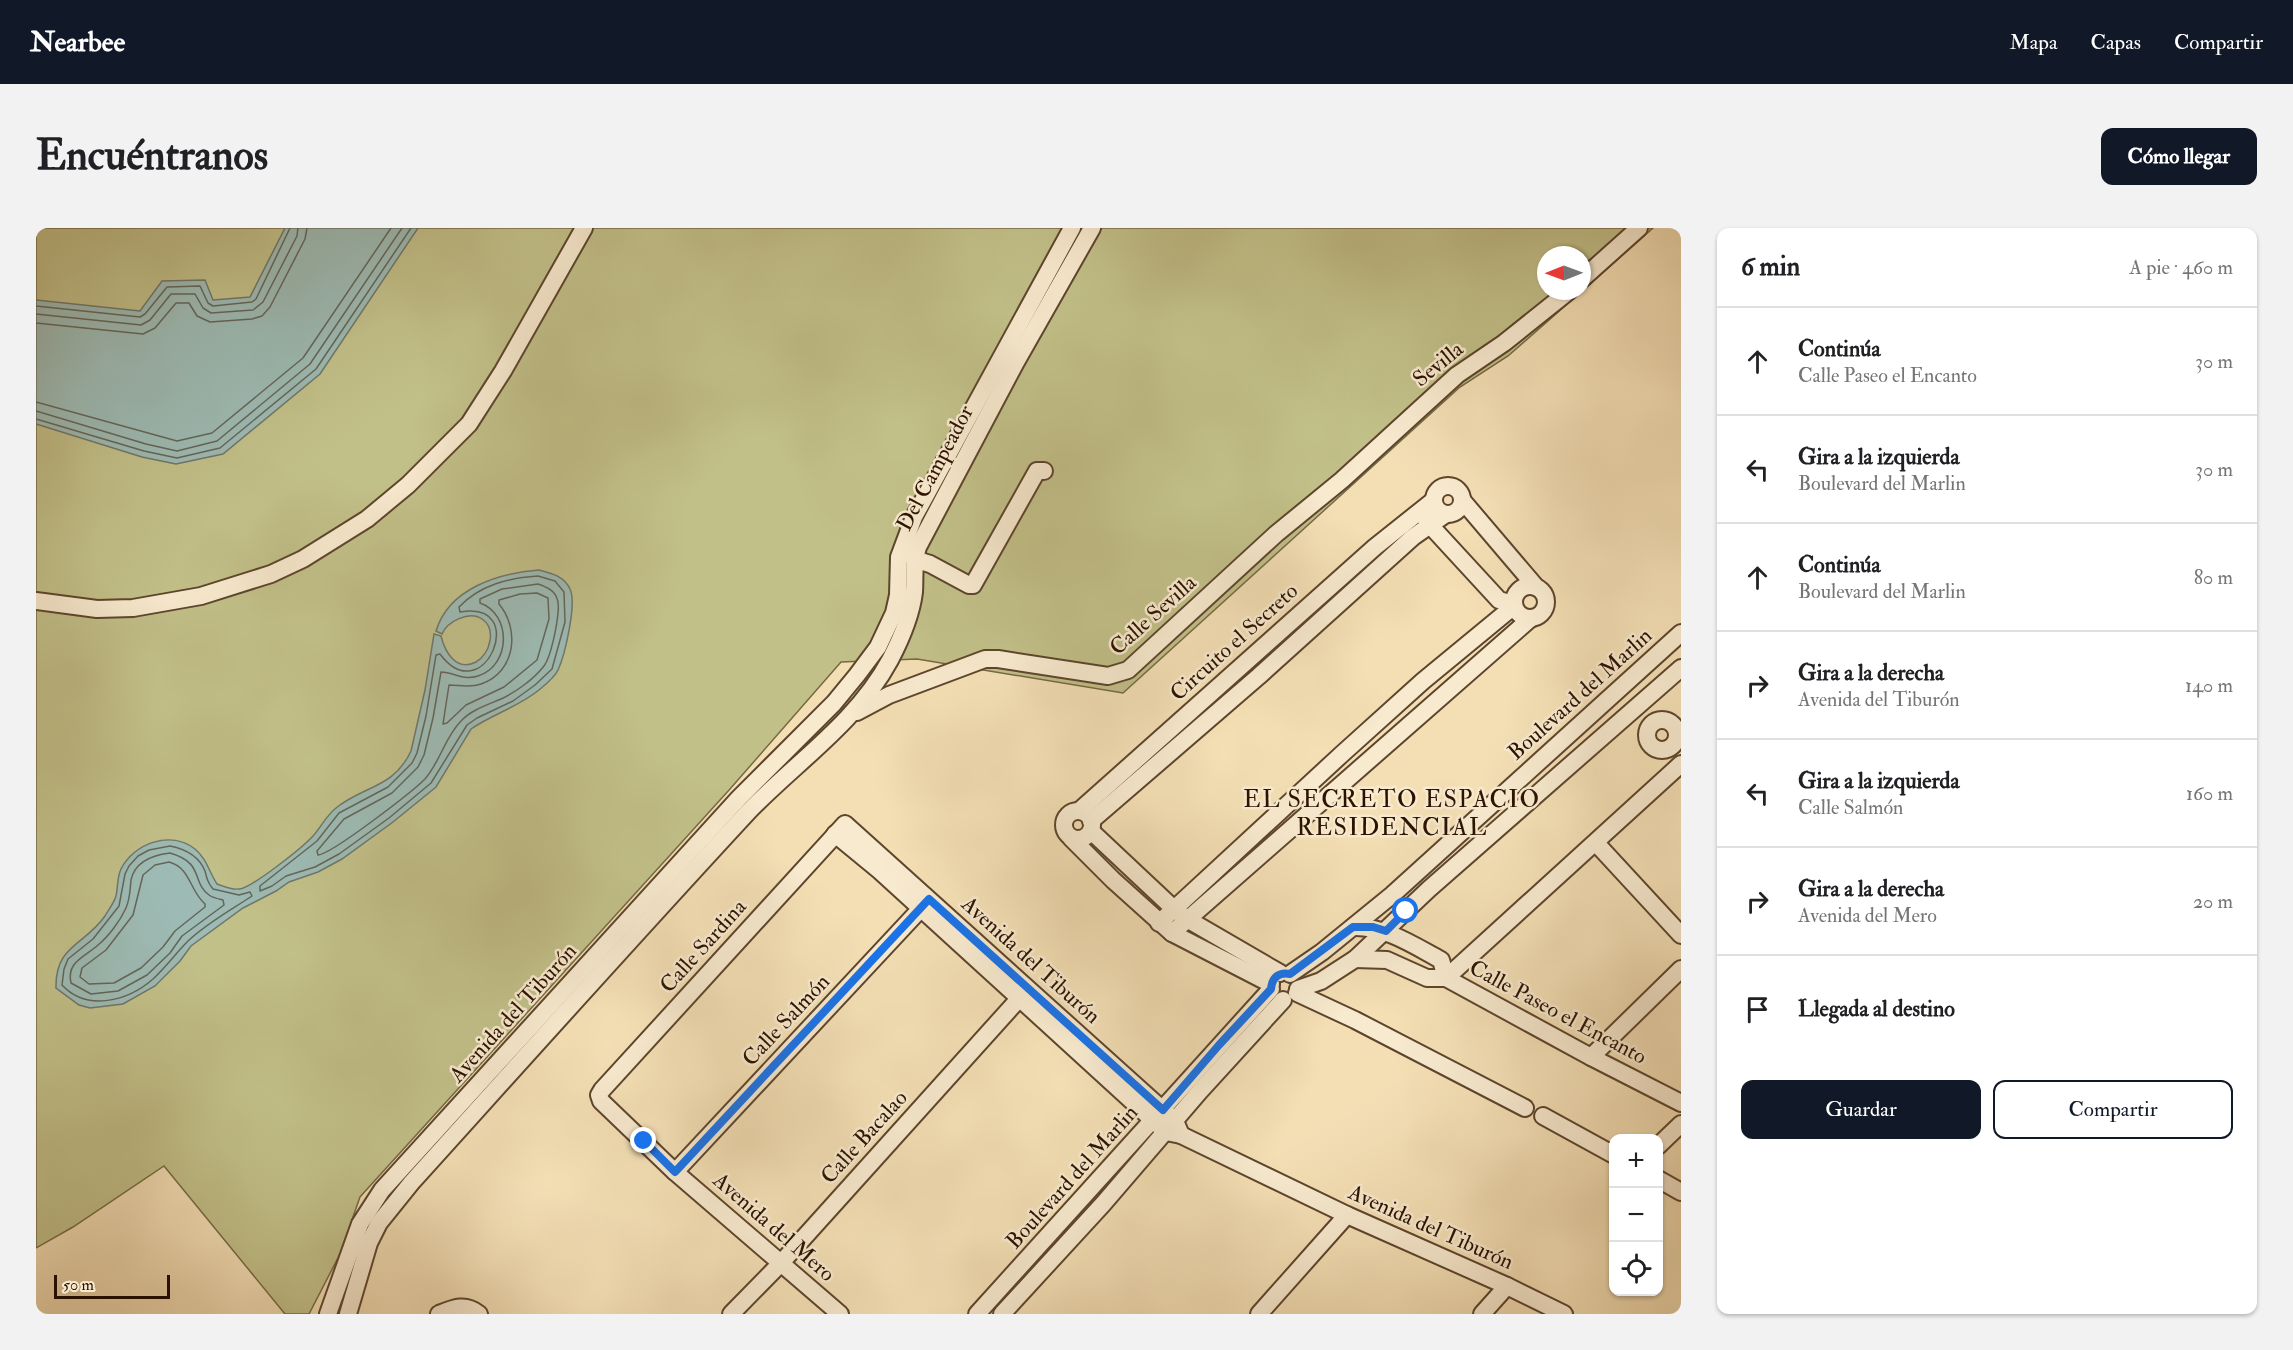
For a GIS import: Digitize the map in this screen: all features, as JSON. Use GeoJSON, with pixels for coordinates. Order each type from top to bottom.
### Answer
{"type":"FeatureCollection","features":[{"type":"Feature","properties":{"kind":"street"},"geometry":{"type":"LineString","coordinates":[[36,601],[97,609],[133,608],[201,596],[271,574],[303,559],[367,519],[408,485],[469,424],[503,371],[584,228]]}},
{"type":"Feature","properties":{"kind":"street"},"geometry":{"type":"LineString","coordinates":[[1591,271],[1639,228]]}},
{"type":"Feature","properties":{"kind":"street"},"geometry":{"type":"LineString","coordinates":[[1071,230],[1088,235]]}},
{"type":"Feature","properties":{"kind":"street","name":"Del Campeador"},"geometry":{"type":"LineString","coordinates":[[776,773],[850,716],[877,682],[890,661],[909,619],[914,593],[914,559],[970,431],[1071,230]]}},
{"type":"Feature","properties":{"kind":"street","name":"Del Campeador"},"geometry":{"type":"LineString","coordinates":[[776,773],[857,675],[888,628],[898,595],[899,557],[903,541],[925,495],[970,431],[1088,235]]}},
{"type":"Feature","properties":{"kind":"street","name":"Sevilla"},"geometry":{"type":"LineString","coordinates":[[1342,480],[1457,375],[1504,343],[1558,300]]}},
{"type":"Feature","properties":{"kind":"street"},"geometry":{"type":"LineString","coordinates":[[914,559],[930,564],[973,585],[1037,471],[1044,471]]}},
{"type":"Feature","properties":{"kind":"street","name":"Calle Sevilla"},"geometry":{"type":"LineString","coordinates":[[850,716],[889,695],[985,659],[1108,676],[1119,675],[1128,670],[1276,534],[1342,480]]}},
{"type":"Feature","properties":{"kind":"street"},"geometry":{"type":"LineString","coordinates":[[1165,928],[1187,919],[1530,619],[1537,617],[1546,605],[1542,592],[1462,500],[1461,494],[1451,486],[1440,489],[1428,511],[1499,600],[1514,605],[1523,617],[1530,619]]}},
{"type":"Feature","properties":{"kind":"street","name":"Circuito el Secreto"},"geometry":{"type":"LineString","coordinates":[[1087,821],[1246,662],[1375,546],[1428,511],[1446,514],[1457,511],[1462,500]]}},
{"type":"Feature","properties":{"kind":"street","name":"Circuito el Secreto"},"geometry":{"type":"LineString","coordinates":[[1087,821],[1259,676],[1428,511]]}},
{"type":"Feature","properties":{"kind":"street"},"geometry":{"type":"LineString","coordinates":[[1165,928],[1173,908],[1424,681],[1514,605],[1517,591],[1530,586],[1536,587]]}},
{"type":"Feature","properties":{"kind":"street","name":"Boulevard del Marlin"},"geometry":{"type":"LineString","coordinates":[[1002,1314],[1167,1124],[1219,1045],[1399,888],[1681,633]]}},
{"type":"Feature","properties":{"kind":"street"},"geometry":{"type":"LineString","coordinates":[[1246,662],[1259,676]]}},
{"type":"Feature","properties":{"kind":"street","name":"Boulevard del Marlin"},"geometry":{"type":"LineString","coordinates":[[976,1314],[1233,1055],[1284,986],[1321,981],[1355,958],[1681,668]]}},
{"type":"Feature","properties":{"kind":"street"},"geometry":{"type":"LineString","coordinates":[[857,675],[877,682],[889,695]]}},
{"type":"Feature","properties":{"kind":"street"},"geometry":{"type":"LineString","coordinates":[[1617,690],[1633,711]]}},
{"type":"Feature","properties":{"kind":"street"},"geometry":{"type":"LineString","coordinates":[[834,704],[844,714],[850,716]]}},
{"type":"Feature","properties":{"kind":"street"},"geometry":{"type":"LineString","coordinates":[[1657,721],[1668,722],[1673,726],[1679,738],[1671,746],[1660,750],[1648,740],[1648,729],[1657,721]]}},
{"type":"Feature","properties":{"kind":"street","name":"Calle Paseo el Encanto"},"geometry":{"type":"LineString","coordinates":[[1446,978],[1680,768],[1660,750]]}},
{"type":"Feature","properties":{"kind":"street"},"geometry":{"type":"LineString","coordinates":[[1342,754],[1355,770]]}},
{"type":"Feature","properties":{"kind":"street","name":"Avenida del Tiburón"},"geometry":{"type":"LineString","coordinates":[[348,1314],[369,1243],[379,1222],[450,1128],[776,773]]}},
{"type":"Feature","properties":{"kind":"street"},"geometry":{"type":"LineString","coordinates":[[1284,986],[1173,908],[1087,821],[1068,814],[1064,830],[1165,928],[1284,986],[1355,1020],[1525,1108]]}},
{"type":"Feature","properties":{"kind":"street"},"geometry":{"type":"LineString","coordinates":[[1071,838],[1082,839],[1087,821]]}},
{"type":"Feature","properties":{"kind":"street","name":"Avenida del Tiburón"},"geometry":{"type":"LineString","coordinates":[[840,829],[1089,1051],[1167,1124],[1347,1215],[1507,1286],[1564,1314]]}},
{"type":"Feature","properties":{"kind":"street","name":"Calle Sardina"},"geometry":{"type":"LineString","coordinates":[[601,1101],[599,1095],[602,1090],[840,829]]}},
{"type":"Feature","properties":{"kind":"street"},"geometry":{"type":"LineString","coordinates":[[1596,843],[1681,935]]}},
{"type":"Feature","properties":{"kind":"street","name":"Calle Salmón"},"geometry":{"type":"LineString","coordinates":[[675,1172],[925,904]]}},
{"type":"Feature","properties":{"kind":"street","name":"Calle Paseo el Encanto"},"geometry":{"type":"LineString","coordinates":[[1353,927],[1373,927],[1386,931],[1441,960],[1446,978]]}},
{"type":"Feature","properties":{"kind":"street","name":"Calle Paseo el Encanto"},"geometry":{"type":"LineString","coordinates":[[1355,958],[1387,960],[1427,978],[1446,978],[1591,1058],[1681,1103]]}},
{"type":"Feature","properties":{"kind":"street"},"geometry":{"type":"LineString","coordinates":[[1591,1058],[1681,969]]}},
{"type":"Feature","properties":{"kind":"street","name":"Calle Bacalao"},"geometry":{"type":"LineString","coordinates":[[731,1314],[781,1263],[1024,994]]}},
{"type":"Feature","properties":{"kind":"street"},"geometry":{"type":"LineString","coordinates":[[1219,1045],[1233,1055]]}},
{"type":"Feature","properties":{"kind":"street","name":"Avenida del Mero"},"geometry":{"type":"LineString","coordinates":[[601,1101],[675,1172],[840,1314]]}},
{"type":"Feature","properties":{"kind":"street"},"geometry":{"type":"LineString","coordinates":[[1543,1116],[1609,1152]]}},
{"type":"Feature","properties":{"kind":"street"},"geometry":{"type":"LineString","coordinates":[[1663,1142],[1681,1124]]}},
{"type":"Feature","properties":{"kind":"street","name":"Avenida del Tiburón"},"geometry":{"type":"LineString","coordinates":[[328,1314],[354,1239],[369,1209],[404,1165],[450,1128]]}},
{"type":"Feature","properties":{"kind":"street"},"geometry":{"type":"LineString","coordinates":[[1663,1181],[1681,1191]]}},
{"type":"Feature","properties":{"kind":"street"},"geometry":{"type":"LineString","coordinates":[[1259,1314],[1347,1215]]}},
{"type":"Feature","properties":{"kind":"street"},"geometry":{"type":"LineString","coordinates":[[1482,1314],[1507,1286]]}},
{"type":"Feature","properties":{"kind":"street"},"geometry":{"type":"LineString","coordinates":[[439,1314],[456,1307],[473,1310]]}},
{"type":"Feature","properties":{"kind":"shaded area"},"geometry":{"type":"Polygon","coordinates":[[[36,228],[1653,228],[1591,283],[1591,246],[1537,246],[1537,300],[1572,300],[1508,356],[1460,387],[1123,693],[917,659],[841,662],[730,789],[360,1197],[340,1254],[309,1314],[285,1314],[164,1166],[73,1227],[36,1248],[36,228]]]}},
{"type":"Feature","properties":{"kind":"water"},"geometry":{"type":"Polygon","coordinates":[[[285,228],[418,228],[320,374],[223,454],[176,464],[142,457],[36,424],[36,300],[140,311],[162,281],[205,280],[213,300],[250,297],[285,228]]]}},
{"type":"Feature","properties":{"kind":"water"},"geometry":{"type":"Polygon","coordinates":[[[539,570],[561,578],[570,589],[572,596],[569,629],[558,670],[550,681],[531,696],[471,729],[436,787],[342,859],[318,872],[289,882],[243,908],[191,946],[180,961],[155,986],[123,1004],[90,1008],[79,1005],[56,988],[60,963],[72,947],[97,926],[105,916],[116,896],[121,869],[135,852],[144,846],[164,840],[185,843],[202,857],[217,884],[239,889],[246,887],[299,849],[336,808],[396,772],[411,751],[425,690],[434,634],[441,636],[452,659],[463,664],[476,662],[488,648],[489,629],[487,623],[482,619],[471,616],[459,619],[449,625],[442,634],[436,631],[443,616],[452,604],[477,586],[492,579],[539,570]]]}},
{"type":"Feature","properties":{"kind":"district","name":"EL SECRETO ESPACIO RESIDENCIAL"},"geometry":{"type":"Point","coordinates":[1392,813]}},
{"type":"Feature","properties":{"kind":"route"},"geometry":{"type":"LineString","coordinates":[[644,1141],[675,1172],[929,899],[1163,1110],[1182,1086],[1271,989],[1274,978],[1280,974],[1290,974],[1353,927],[1373,927],[1386,931],[1406,911]]}}]}
